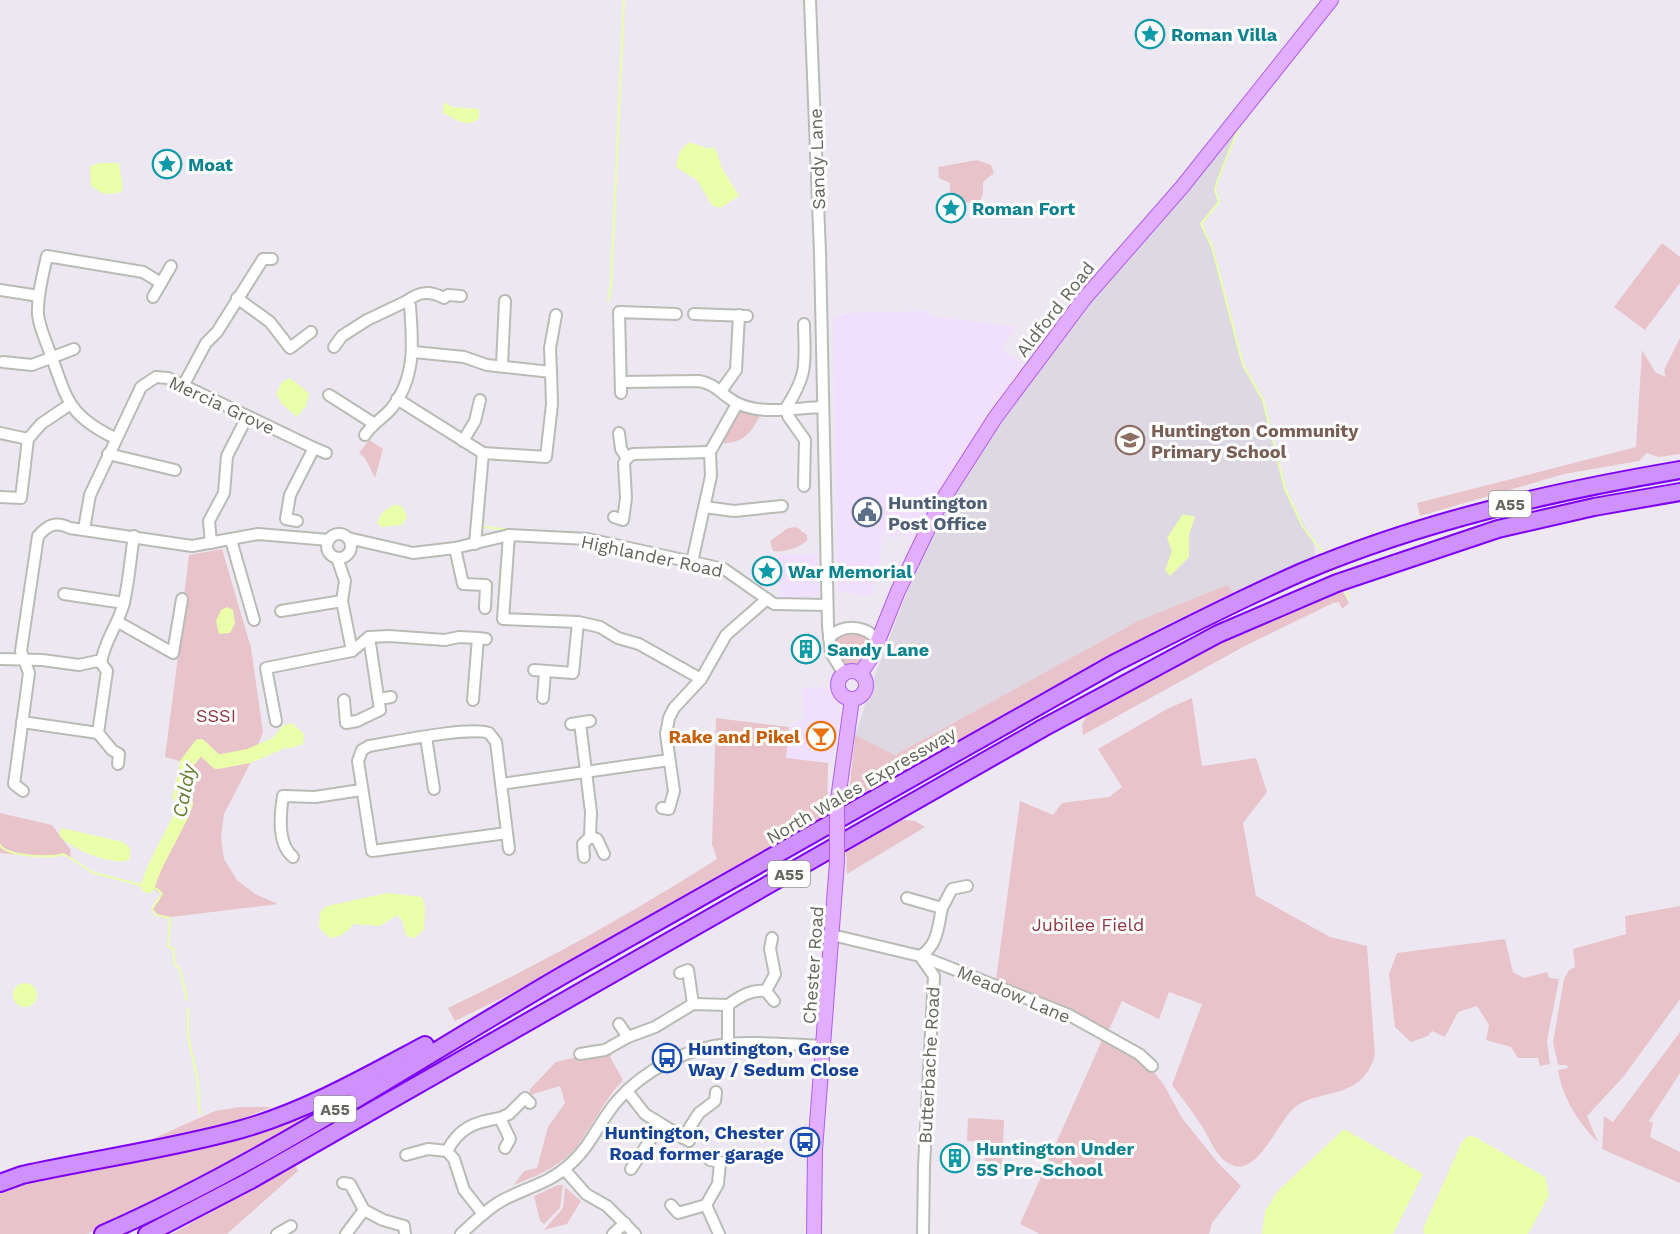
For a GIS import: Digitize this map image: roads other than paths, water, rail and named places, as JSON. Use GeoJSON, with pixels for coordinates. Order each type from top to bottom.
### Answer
{"type":"FeatureCollection","features":[{"type":"Feature","properties":{"kind":"highway","name":"North Wales Expressway"},"geometry":{"type":"LineString","coordinates":[[103,1234],[178,1200],[250,1160],[563,976],[1113,664],[1204,617],[1345,556],[1480,512],[1586,486],[1680,470]]}},
{"type":"Feature","properties":{"kind":"highway","name":"A55"},"geometry":{"type":"LineString","coordinates":[[147,1234],[249,1181],[1053,723],[1218,634],[1337,583],[1498,529],[1594,507],[1680,492]]}},
{"type":"Feature","properties":{"kind":"highway"},"geometry":{"type":"LineString","coordinates":[[0,1183],[22,1175],[183,1144],[244,1129],[282,1115],[371,1074],[504,1003],[563,976]]}},
{"type":"Feature","properties":{"kind":"highway"},"geometry":{"type":"LineString","coordinates":[[156,1234],[249,1181]]}},
{"type":"Feature","properties":{"kind":"main road","name":"Aldford Road"},"geometry":{"type":"LineString","coordinates":[[860,674],[878,640],[940,504],[995,418],[1084,299],[1182,187],[1331,0]]}},
{"type":"Feature","properties":{"kind":"main road"},"geometry":{"type":"LineString","coordinates":[[850,671],[860,674],[866,683],[861,696],[852,699],[845,697],[838,688],[844,674],[850,671]]}},
{"type":"Feature","properties":{"kind":"main road","name":"Chester Road"},"geometry":{"type":"LineString","coordinates":[[814,1234],[815,1150],[825,1046],[837,862],[837,806],[852,699]]}},
{"type":"Feature","properties":{"kind":"street","name":"Sandy Lane"},"geometry":{"type":"LineString","coordinates":[[810,0],[820,253],[827,605],[831,653],[844,674]]}},
{"type":"Feature","properties":{"kind":"street"},"geometry":{"type":"LineString","coordinates":[[115,438],[87,423],[69,405],[38,316],[47,251],[143,272],[161,283]]}},
{"type":"Feature","properties":{"kind":"street"},"geometry":{"type":"LineString","coordinates":[[183,386],[206,343],[217,332],[263,259]]}},
{"type":"Feature","properties":{"kind":"street"},"geometry":{"type":"LineString","coordinates":[[153,297],[171,266]]}},
{"type":"Feature","properties":{"kind":"street"},"geometry":{"type":"LineString","coordinates":[[0,290],[39,296]]}},
{"type":"Feature","properties":{"kind":"street"},"geometry":{"type":"LineString","coordinates":[[334,347],[342,336],[366,320],[420,293],[431,292],[444,298],[448,295],[461,296]]}},
{"type":"Feature","properties":{"kind":"street"},"geometry":{"type":"LineString","coordinates":[[237,298],[270,322],[286,351],[311,332]]}},
{"type":"Feature","properties":{"kind":"street"},"geometry":{"type":"LineString","coordinates":[[365,435],[373,423],[391,409],[409,375],[414,352],[410,306],[407,301]]}},
{"type":"Feature","properties":{"kind":"street"},"geometry":{"type":"LineString","coordinates":[[502,365],[505,301]]}},
{"type":"Feature","properties":{"kind":"street"},"geometry":{"type":"LineString","coordinates":[[676,314],[615,311],[621,387],[699,381],[710,383],[737,404],[751,408],[822,407]]}},
{"type":"Feature","properties":{"kind":"street"},"geometry":{"type":"LineString","coordinates":[[694,314],[743,316],[735,370],[721,392]]}},
{"type":"Feature","properties":{"kind":"street"},"geometry":{"type":"LineString","coordinates":[[397,399],[483,453],[552,458],[550,348],[552,320]]}},
{"type":"Feature","properties":{"kind":"street"},"geometry":{"type":"LineString","coordinates":[[804,324],[805,370],[801,384],[786,408],[788,417],[805,440],[804,486]]}},
{"type":"Feature","properties":{"kind":"street"},"geometry":{"type":"LineString","coordinates":[[3,362],[40,363],[74,349]]}},
{"type":"Feature","properties":{"kind":"street"},"geometry":{"type":"LineString","coordinates":[[414,352],[464,357],[487,365],[551,372]]}},
{"type":"Feature","properties":{"kind":"street","name":"Mercia Grove"},"geometry":{"type":"LineString","coordinates":[[84,529],[90,495],[115,438],[141,387],[146,381],[156,377],[168,378],[326,453]]}},
{"type":"Feature","properties":{"kind":"street"},"geometry":{"type":"LineString","coordinates":[[333,401],[373,423]]}},
{"type":"Feature","properties":{"kind":"street"},"geometry":{"type":"LineString","coordinates":[[692,562],[711,476],[710,452],[737,404]]}},
{"type":"Feature","properties":{"kind":"street"},"geometry":{"type":"LineString","coordinates":[[2,499],[27,499],[28,439],[41,424],[69,405]]}},
{"type":"Feature","properties":{"kind":"street"},"geometry":{"type":"LineString","coordinates":[[463,441],[478,405]]}},
{"type":"Feature","properties":{"kind":"street"},"geometry":{"type":"LineString","coordinates":[[212,543],[209,521],[224,494],[226,456],[248,417]]}},
{"type":"Feature","properties":{"kind":"street"},"geometry":{"type":"LineString","coordinates":[[0,433],[28,439]]}},
{"type":"Feature","properties":{"kind":"street"},"geometry":{"type":"LineString","coordinates":[[619,434],[621,449],[627,458]]}},
{"type":"Feature","properties":{"kind":"street"},"geometry":{"type":"LineString","coordinates":[[287,520],[290,495],[314,447]]}},
{"type":"Feature","properties":{"kind":"street"},"geometry":{"type":"LineString","coordinates":[[622,520],[626,498],[624,463],[627,458],[633,454],[710,452]]}},
{"type":"Feature","properties":{"kind":"street"},"geometry":{"type":"LineString","coordinates":[[475,544],[483,453]]}},
{"type":"Feature","properties":{"kind":"street"},"geometry":{"type":"LineString","coordinates":[[108,454],[164,461],[175,470]]}},
{"type":"Feature","properties":{"kind":"street"},"geometry":{"type":"LineString","coordinates":[[705,507],[734,511],[782,506]]}},
{"type":"Feature","properties":{"kind":"street"},"geometry":{"type":"LineString","coordinates":[[14,788],[29,673],[21,651],[38,536],[52,524],[192,546],[258,534],[324,543],[338,534],[350,541],[348,554],[338,560]]}},
{"type":"Feature","properties":{"kind":"street"},"geometry":{"type":"LineString","coordinates":[[509,535],[503,624],[578,622],[600,627],[618,638],[639,644],[701,679]]}},
{"type":"Feature","properties":{"kind":"street","name":"Highlander Road"},"geometry":{"type":"LineString","coordinates":[[350,541],[413,553],[455,548],[509,535],[588,539],[724,569],[774,604],[827,605]]}},
{"type":"Feature","properties":{"kind":"street"},"geometry":{"type":"LineString","coordinates":[[101,663],[103,648],[118,622],[124,603],[134,536]]}},
{"type":"Feature","properties":{"kind":"street"},"geometry":{"type":"LineString","coordinates":[[231,540],[254,620]]}},
{"type":"Feature","properties":{"kind":"street"},"geometry":{"type":"LineString","coordinates":[[324,543],[338,560],[345,581],[342,601],[352,651]]}},
{"type":"Feature","properties":{"kind":"street"},"geometry":{"type":"LineString","coordinates":[[455,548],[463,584],[486,585],[484,608]]}},
{"type":"Feature","properties":{"kind":"street"},"geometry":{"type":"LineString","coordinates":[[64,594],[124,603]]}},
{"type":"Feature","properties":{"kind":"street"},"geometry":{"type":"LineString","coordinates":[[118,622],[177,656],[182,599]]}},
{"type":"Feature","properties":{"kind":"street"},"geometry":{"type":"LineString","coordinates":[[669,811],[674,790],[666,734],[669,718],[674,708],[701,679],[726,635],[767,599]]}},
{"type":"Feature","properties":{"kind":"street"},"geometry":{"type":"LineString","coordinates":[[281,611],[342,601]]}},
{"type":"Feature","properties":{"kind":"street"},"geometry":{"type":"LineString","coordinates":[[534,670],[578,674],[578,622]]}},
{"type":"Feature","properties":{"kind":"street"},"geometry":{"type":"LineString","coordinates":[[829,638],[839,630],[851,628],[868,631],[878,640]]}},
{"type":"Feature","properties":{"kind":"street"},"geometry":{"type":"LineString","coordinates":[[276,721],[266,668],[278,662],[352,651],[369,638],[389,636],[445,640],[459,637],[482,639],[473,696],[462,691]]}},
{"type":"Feature","properties":{"kind":"street"},"geometry":{"type":"LineString","coordinates":[[344,700],[346,723],[357,721],[381,710],[369,638]]}},
{"type":"Feature","properties":{"kind":"street"},"geometry":{"type":"LineString","coordinates":[[0,659],[42,660],[79,665],[97,661],[101,663],[107,671],[98,733]]}},
{"type":"Feature","properties":{"kind":"street"},"geometry":{"type":"LineString","coordinates":[[543,698],[546,670]]}},
{"type":"Feature","properties":{"kind":"street"},"geometry":{"type":"LineString","coordinates":[[379,699],[391,697]]}},
{"type":"Feature","properties":{"kind":"street"},"geometry":{"type":"LineString","coordinates":[[22,722],[98,733],[112,750],[123,757]]}},
{"type":"Feature","properties":{"kind":"street"},"geometry":{"type":"LineString","coordinates":[[580,722],[591,812],[590,837],[583,844],[584,857]]}},
{"type":"Feature","properties":{"kind":"street"},"geometry":{"type":"LineString","coordinates":[[507,833],[370,856],[358,761],[362,750],[369,746],[426,737],[480,731],[489,733],[496,742],[509,849]]}},
{"type":"Feature","properties":{"kind":"street"},"geometry":{"type":"LineString","coordinates":[[426,737],[434,789]]}},
{"type":"Feature","properties":{"kind":"street"},"geometry":{"type":"LineString","coordinates":[[501,784],[669,760]]}},
{"type":"Feature","properties":{"kind":"street"},"geometry":{"type":"LineString","coordinates":[[286,855],[280,794],[315,797],[361,790]]}},
{"type":"Feature","properties":{"kind":"street"},"geometry":{"type":"LineString","coordinates":[[590,837],[597,839],[604,854]]}},
{"type":"Feature","properties":{"kind":"street"},"geometry":{"type":"LineString","coordinates":[[832,935],[920,956],[929,951],[934,942],[942,908],[952,889],[967,886]]}},
{"type":"Feature","properties":{"kind":"street"},"geometry":{"type":"LineString","coordinates":[[907,898],[942,908]]}},
{"type":"Feature","properties":{"kind":"street"},"geometry":{"type":"LineString","coordinates":[[766,991],[775,974],[768,945]]}},
{"type":"Feature","properties":{"kind":"street","name":"Meadow Lane"},"geometry":{"type":"LineString","coordinates":[[920,956],[1069,1015],[1139,1054],[1152,1066]]}},
{"type":"Feature","properties":{"kind":"street","name":"Butterbache Road"},"geometry":{"type":"LineString","coordinates":[[920,956],[934,976],[924,1166],[924,1234]]}},
{"type":"Feature","properties":{"kind":"street"},"geometry":{"type":"LineString","coordinates":[[687,970],[693,1004]]}},
{"type":"Feature","properties":{"kind":"street"},"geometry":{"type":"LineString","coordinates":[[766,991],[774,1001]]}},
{"type":"Feature","properties":{"kind":"street"},"geometry":{"type":"LineString","coordinates":[[580,1054],[605,1050],[628,1036],[655,1027],[693,1004],[728,1005],[739,996],[766,991]]}},
{"type":"Feature","properties":{"kind":"street"},"geometry":{"type":"LineString","coordinates":[[728,1005],[728,1044]]}},
{"type":"Feature","properties":{"kind":"street"},"geometry":{"type":"LineString","coordinates":[[620,1024],[628,1036]]}},
{"type":"Feature","properties":{"kind":"street"},"geometry":{"type":"LineString","coordinates":[[461,1234],[502,1200],[538,1186],[564,1169],[580,1155],[627,1091],[648,1073],[674,1060],[728,1044],[825,1046]]}},
{"type":"Feature","properties":{"kind":"street"},"geometry":{"type":"LineString","coordinates":[[627,1091],[645,1114],[686,1140],[699,1113],[718,1100]]}},
{"type":"Feature","properties":{"kind":"street"},"geometry":{"type":"LineString","coordinates":[[447,1151],[452,1141],[467,1126],[509,1114],[528,1097]]}},
{"type":"Feature","properties":{"kind":"street"},"geometry":{"type":"LineString","coordinates":[[500,1118],[510,1143]]}},
{"type":"Feature","properties":{"kind":"street"},"geometry":{"type":"LineString","coordinates":[[632,1170],[660,1125]]}},
{"type":"Feature","properties":{"kind":"street"},"geometry":{"type":"LineString","coordinates":[[413,1156],[428,1149],[447,1151],[454,1159],[464,1190],[483,1214]]}},
{"type":"Feature","properties":{"kind":"street"},"geometry":{"type":"LineString","coordinates":[[676,1212],[706,1205],[718,1184],[719,1160]]}},
{"type":"Feature","properties":{"kind":"street"},"geometry":{"type":"LineString","coordinates":[[564,1169],[586,1194],[607,1206],[635,1234]]}},
{"type":"Feature","properties":{"kind":"street"},"geometry":{"type":"LineString","coordinates":[[348,1182],[364,1210],[406,1228]]}},
{"type":"Feature","properties":{"kind":"street"},"geometry":{"type":"LineString","coordinates":[[706,1205],[719,1234]]}},
{"type":"Feature","properties":{"kind":"street"},"geometry":{"type":"LineString","coordinates":[[346,1234],[364,1210]]}},
{"type":"Feature","properties":{"kind":"street"},"geometry":{"type":"LineString","coordinates":[[613,1234],[625,1222]]}},
{"type":"Feature","properties":{"kind":"street"},"geometry":{"type":"LineString","coordinates":[[277,1234],[292,1227]]}},
{"type":"Feature","properties":{"kind":"waterway"},"geometry":{"type":"LineString","coordinates":[[608,301],[611,285],[624,0]]}},
{"type":"Feature","properties":{"kind":"waterway"},"geometry":{"type":"LineString","coordinates":[[1239,127],[1217,182],[1215,191],[1219,202],[1201,224],[1212,247],[1243,365],[1263,400],[1285,489],[1303,527],[1326,556]]}},
{"type":"Feature","properties":{"kind":"waterway"},"geometry":{"type":"LineString","coordinates":[[480,527],[543,532]]}},
{"type":"Feature","properties":{"kind":"waterway"},"geometry":{"type":"LineString","coordinates":[[1331,567],[1337,577]]}},
{"type":"Feature","properties":{"kind":"waterway"},"geometry":{"type":"LineString","coordinates":[[1343,588],[1349,598]]}},
{"type":"Feature","properties":{"kind":"waterway","name":"Caldy"},"geometry":{"type":"LineString","coordinates":[[148,886],[186,804],[180,796],[187,763],[200,746],[217,762],[249,756],[279,743]]}},
{"type":"Feature","properties":{"kind":"waterway"},"geometry":{"type":"LineString","coordinates":[[0,845],[4,849],[20,854],[40,856],[64,854],[94,873],[157,889],[162,894],[152,909],[156,915],[170,918],[168,946],[173,949],[175,965],[180,969],[187,1000]]}},
{"type":"Feature","properties":{"kind":"waterway"},"geometry":{"type":"LineString","coordinates":[[188,1009],[188,1036],[197,1077],[200,1114]]}},
{"type":"Feature","properties":{"kind":"place","name":"Roman Villa"},"geometry":{"type":"Point","coordinates":[1150,34]}},
{"type":"Feature","properties":{"kind":"place","name":"Moat"},"geometry":{"type":"Point","coordinates":[167,164]}},
{"type":"Feature","properties":{"kind":"place","name":"Roman Fort"},"geometry":{"type":"Point","coordinates":[951,208]}},
{"type":"Feature","properties":{"kind":"place","name":"Huntington Community Primary School"},"geometry":{"type":"Point","coordinates":[1130,440]}},
{"type":"Feature","properties":{"kind":"place","name":"Huntington Post Office"},"geometry":{"type":"Point","coordinates":[867,512]}},
{"type":"Feature","properties":{"kind":"place","name":"War Memorial"},"geometry":{"type":"Point","coordinates":[767,571]}},
{"type":"Feature","properties":{"kind":"place","name":"Sandy Lane"},"geometry":{"type":"Point","coordinates":[806,649]}},
{"type":"Feature","properties":{"kind":"place","name":"Rake and Pikel"},"geometry":{"type":"Point","coordinates":[821,736]}},
{"type":"Feature","properties":{"kind":"place","name":"Huntington, Gorse Way / Sedum Close"},"geometry":{"type":"Point","coordinates":[667,1058]}},
{"type":"Feature","properties":{"kind":"place","name":"Huntington, Chester Road former garage"},"geometry":{"type":"Point","coordinates":[805,1142]}},
{"type":"Feature","properties":{"kind":"place","name":"Huntington Under 5S Pre-School"},"geometry":{"type":"Point","coordinates":[955,1158]}},
{"type":"Feature","properties":{"kind":"park label","name":"SSSI"},"geometry":{"type":"Point","coordinates":[216,715]}},
{"type":"Feature","properties":{"kind":"park label","name":"Jubilee Field"},"geometry":{"type":"Point","coordinates":[1088,924]}}]}
